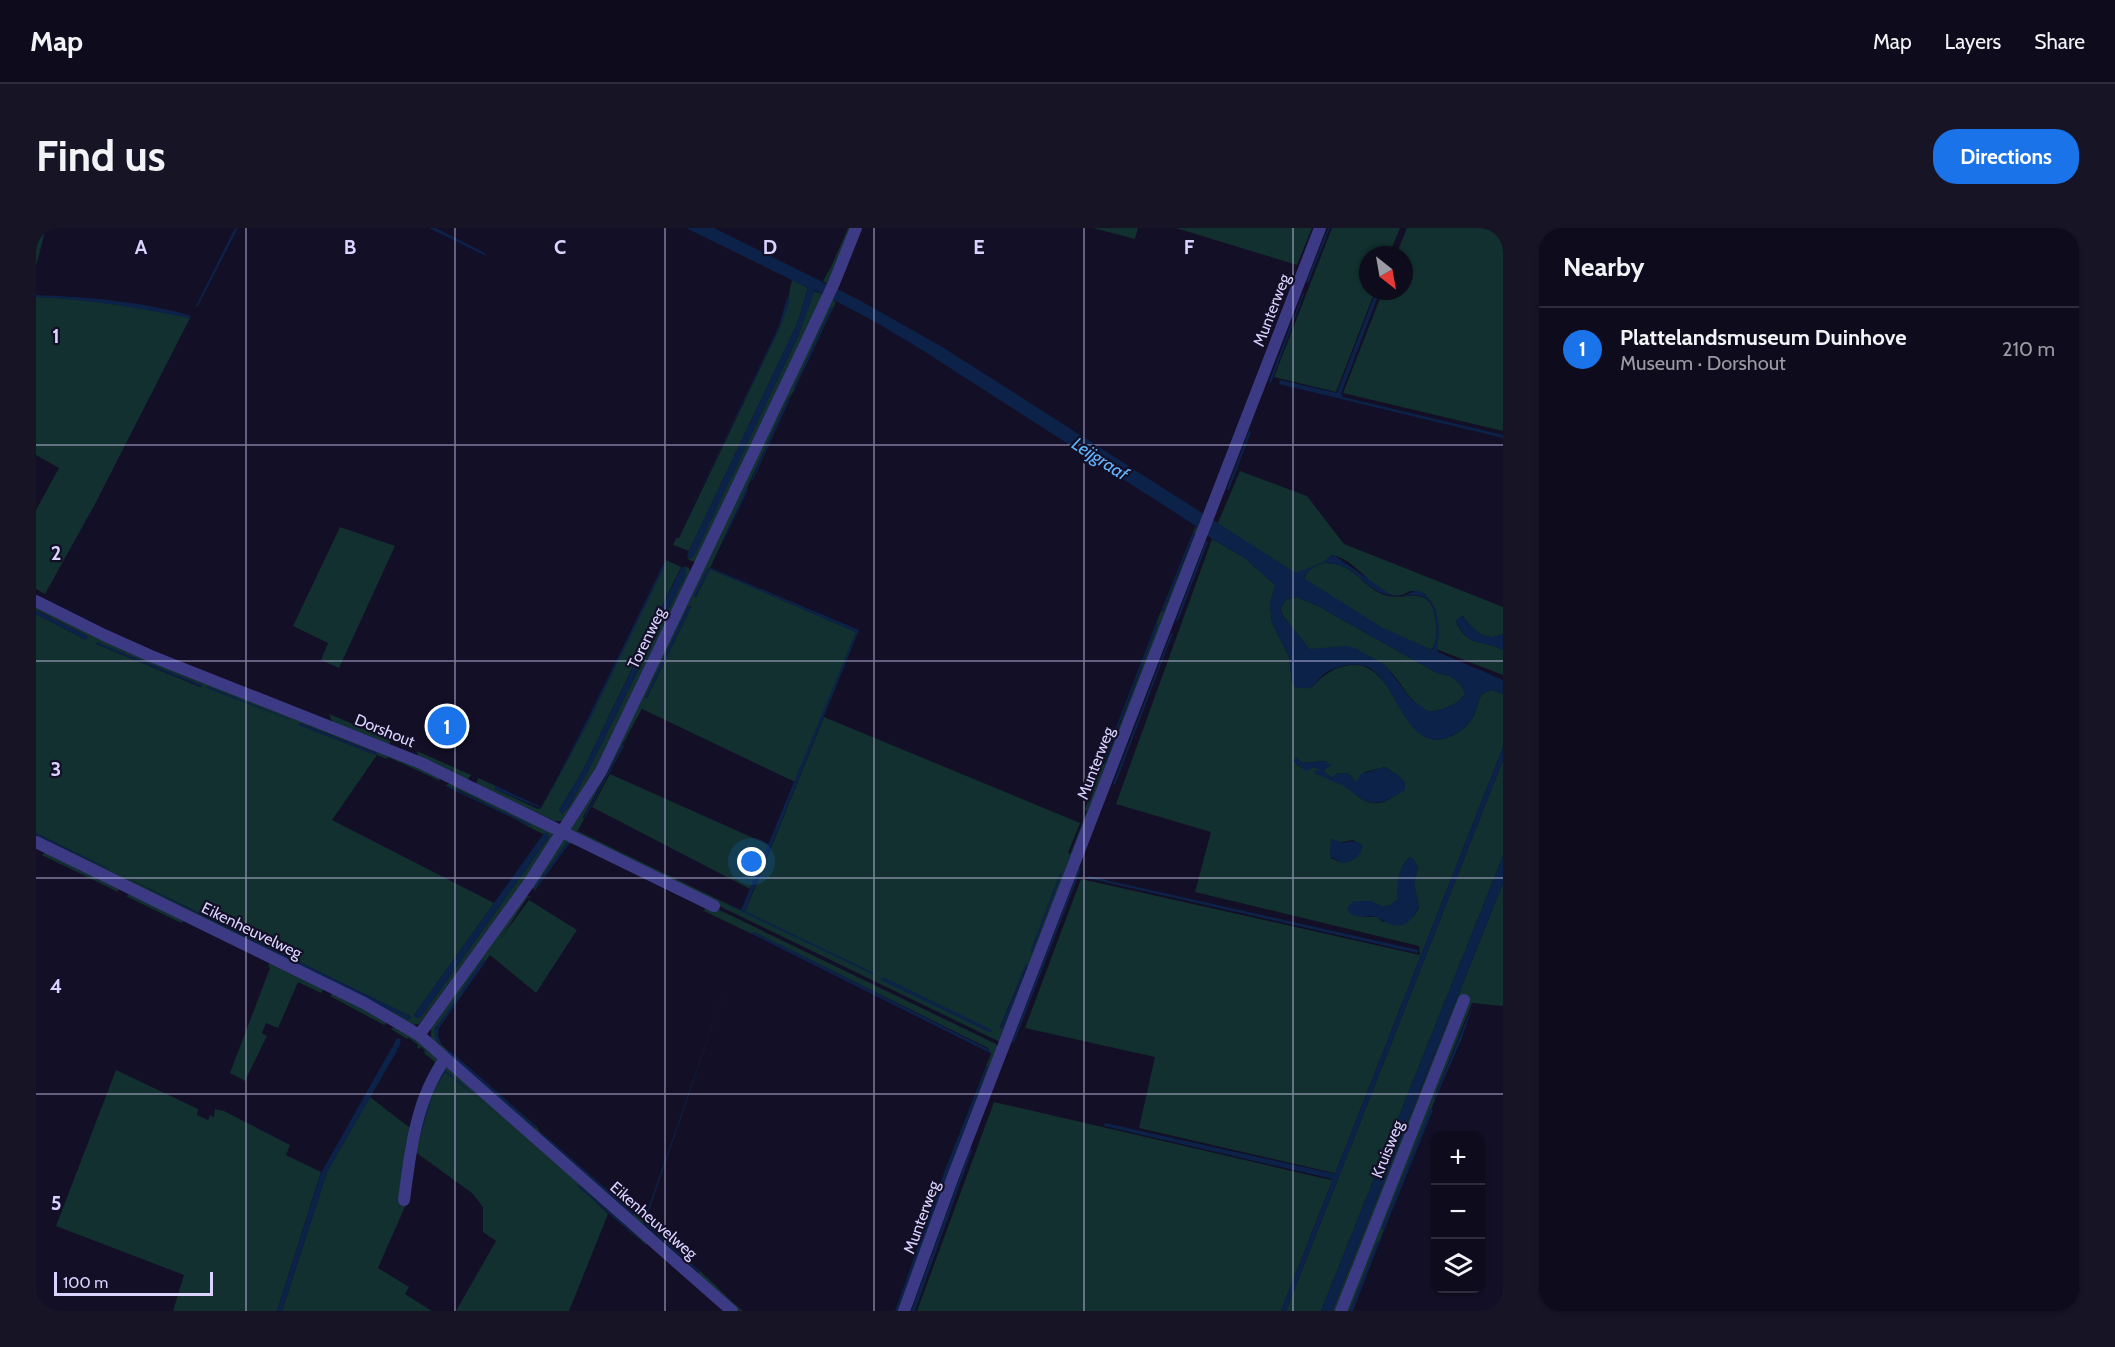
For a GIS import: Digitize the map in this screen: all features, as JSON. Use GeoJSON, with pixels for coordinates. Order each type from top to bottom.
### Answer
{"type":"FeatureCollection","features":[{"type":"Feature","properties":{"kind":"street","name":"Torenweg"},"geometry":{"type":"LineString","coordinates":[[419,1035],[529,883],[600,771],[834,282],[856,228]]}},
{"type":"Feature","properties":{"kind":"street","name":"Munterweg"},"geometry":{"type":"LineString","coordinates":[[904,1311],[958,1163],[1320,228]]}},
{"type":"Feature","properties":{"kind":"street","name":"Dorshout"},"geometry":{"type":"LineString","coordinates":[[36,601],[151,656],[421,763],[714,906]]}},
{"type":"Feature","properties":{"kind":"street","name":"Eikenheuvelweg"},"geometry":{"type":"LineString","coordinates":[[36,842],[364,1003],[419,1035],[732,1311]]}},
{"type":"Feature","properties":{"kind":"street","name":"Kruisweg"},"geometry":{"type":"LineString","coordinates":[[1341,1311],[1464,1000]]}},
{"type":"Feature","properties":{"kind":"street"},"geometry":{"type":"LineString","coordinates":[[405,1200],[411,1155],[423,1103],[445,1059]]}},
{"type":"Feature","properties":{"kind":"green space"},"geometry":{"type":"Polygon","coordinates":[[[36,228],[46,228],[36,266],[36,228]]]}},
{"type":"Feature","properties":{"kind":"green space"},"geometry":{"type":"Polygon","coordinates":[[[848,228],[853,228],[829,285],[823,281],[848,228]]]}},
{"type":"Feature","properties":{"kind":"green space"},"geometry":{"type":"Polygon","coordinates":[[[1093,228],[1138,228],[1135,239],[1093,228]]]}},
{"type":"Feature","properties":{"kind":"green space"},"geometry":{"type":"Polygon","coordinates":[[[1176,228],[1312,228],[1297,265],[1176,228]]]}},
{"type":"Feature","properties":{"kind":"green space"},"geometry":{"type":"Polygon","coordinates":[[[1332,228],[1400,228],[1393,246],[1359,246],[1359,300],[1372,300],[1336,392],[1274,377],[1332,228]]]}},
{"type":"Feature","properties":{"kind":"green space"},"geometry":{"type":"Polygon","coordinates":[[[1407,228],[1503,228],[1503,431],[1343,393],[1379,300],[1413,300],[1413,246],[1400,246],[1407,228]]]}},
{"type":"Feature","properties":{"kind":"green space"},"geometry":{"type":"Polygon","coordinates":[[[792,280],[808,288],[797,324],[689,551],[673,545],[676,538],[679,538],[780,327],[792,280]]]}},
{"type":"Feature","properties":{"kind":"green space"},"geometry":{"type":"Polygon","coordinates":[[[814,291],[825,295],[695,562],[689,560],[687,555],[689,558],[693,557],[798,336],[814,291]]]}},
{"type":"Feature","properties":{"kind":"green space"},"geometry":{"type":"Polygon","coordinates":[[[36,297],[113,304],[190,318],[95,504],[45,594],[36,589],[36,510],[59,468],[36,455],[36,297]]]}},
{"type":"Feature","properties":{"kind":"green space"},"geometry":{"type":"Polygon","coordinates":[[[830,298],[836,302],[833,309],[831,308],[794,391],[787,401],[710,568],[707,569],[694,597],[710,569],[856,632],[795,782],[642,709],[644,705],[577,832],[875,974],[745,912],[824,717],[1080,823],[1068,853],[1070,854],[1102,764],[1105,764],[1158,624],[1156,623],[1161,611],[1163,612],[1195,534],[1193,532],[1196,526],[1201,530],[1000,1042],[715,904],[569,830],[830,298]],[[690,606],[645,698],[647,698],[690,606]],[[1026,964],[1000,1027],[1002,1028],[1028,966],[1026,964]]]}},
{"type":"Feature","properties":{"kind":"green space"},"geometry":{"type":"Polygon","coordinates":[[[1240,471],[1307,496],[1344,544],[1503,607],[1503,634],[1497,636],[1480,634],[1463,616],[1456,621],[1460,630],[1470,639],[1503,650],[1503,675],[1436,649],[1436,610],[1425,594],[1411,591],[1398,596],[1389,594],[1374,585],[1347,561],[1331,555],[1326,561],[1296,574],[1217,525],[1240,471]]]}},
{"type":"Feature","properties":{"kind":"green space"},"geometry":{"type":"Polygon","coordinates":[[[340,527],[395,546],[339,668],[321,660],[328,643],[293,626],[340,527]]]}},
{"type":"Feature","properties":{"kind":"green space"},"geometry":{"type":"Polygon","coordinates":[[[1212,539],[1245,558],[1275,585],[1270,604],[1272,623],[1289,657],[1292,683],[1295,687],[1312,687],[1325,675],[1339,667],[1351,665],[1367,668],[1390,690],[1419,732],[1431,739],[1446,738],[1464,728],[1474,716],[1482,694],[1492,690],[1503,694],[1503,747],[1281,1311],[917,1311],[994,1102],[1331,1180],[1334,1173],[1139,1128],[1155,1057],[1025,1028],[1081,879],[1420,955],[1419,946],[1195,892],[1211,832],[1116,804],[1212,539]],[[1296,758],[1297,765],[1305,769],[1314,767],[1320,769],[1320,772],[1316,774],[1347,787],[1369,802],[1381,803],[1392,798],[1405,783],[1385,767],[1365,772],[1356,783],[1349,774],[1338,773],[1332,778],[1323,771],[1326,768],[1325,761],[1302,763],[1296,758]],[[1352,840],[1339,843],[1331,848],[1331,858],[1342,863],[1361,844],[1352,840]],[[1410,857],[1399,877],[1397,900],[1383,907],[1371,901],[1363,917],[1377,917],[1383,922],[1413,917],[1419,908],[1414,883],[1418,868],[1410,857]]]}},
{"type":"Feature","properties":{"kind":"green space"},"geometry":{"type":"Polygon","coordinates":[[[666,560],[681,567],[583,770],[559,810],[562,814],[570,805],[593,761],[686,574],[683,566],[689,568],[690,572],[593,776],[563,821],[554,821],[476,784],[478,778],[496,786],[495,789],[538,809],[541,808],[589,721],[666,560]]]}},
{"type":"Feature","properties":{"kind":"green space"},"geometry":{"type":"Polygon","coordinates":[[[1324,563],[1347,568],[1376,591],[1386,595],[1422,597],[1428,601],[1433,609],[1436,627],[1435,641],[1431,650],[1381,628],[1304,579],[1312,568],[1324,563]]]}},
{"type":"Feature","properties":{"kind":"green space"},"geometry":{"type":"Polygon","coordinates":[[[1297,597],[1318,606],[1437,673],[1455,679],[1465,694],[1459,701],[1449,706],[1429,712],[1412,699],[1394,675],[1379,662],[1309,649],[1284,617],[1280,608],[1286,600],[1297,597]]]}},
{"type":"Feature","properties":{"kind":"green space"},"geometry":{"type":"Polygon","coordinates":[[[36,604],[368,743],[440,777],[439,782],[388,757],[387,759],[377,755],[332,820],[494,903],[414,1015],[417,1018],[420,1018],[549,837],[481,801],[445,786],[453,781],[552,832],[553,842],[419,1024],[411,1025],[36,838],[36,835],[110,870],[36,833],[36,614],[86,640],[87,636],[36,610],[36,604]],[[97,642],[96,644],[200,687],[202,685],[110,648],[97,642]],[[300,723],[299,725],[376,755],[377,753],[300,723]],[[119,874],[409,1019],[410,1016],[119,874]]]}},
{"type":"Feature","properties":{"kind":"green space"},"geometry":{"type":"Polygon","coordinates":[[[329,714],[391,740],[389,746],[333,724],[329,714]]]}},
{"type":"Feature","properties":{"kind":"green space"},"geometry":{"type":"Polygon","coordinates":[[[417,751],[471,775],[467,781],[418,758],[417,751]]]}},
{"type":"Feature","properties":{"kind":"green space"},"geometry":{"type":"Polygon","coordinates":[[[1503,760],[1503,856],[1321,1311],[1286,1311],[1503,760]]]}},
{"type":"Feature","properties":{"kind":"green space"},"geometry":{"type":"Polygon","coordinates":[[[610,774],[769,845],[750,889],[592,807],[610,774]]]}},
{"type":"Feature","properties":{"kind":"green space"},"geometry":{"type":"Polygon","coordinates":[[[566,839],[573,842],[569,844],[567,842],[535,887],[536,891],[531,887],[562,841],[566,839]]]}},
{"type":"Feature","properties":{"kind":"green space"},"geometry":{"type":"Polygon","coordinates":[[[45,852],[118,889],[118,892],[42,855],[45,852]]]}},
{"type":"Feature","properties":{"kind":"green space"},"geometry":{"type":"Polygon","coordinates":[[[1503,883],[1503,1006],[1472,1003],[1382,1228],[1384,1230],[1380,1241],[1377,1243],[1350,1311],[1332,1311],[1503,883]]]}},
{"type":"Feature","properties":{"kind":"green space"},"geometry":{"type":"Polygon","coordinates":[[[131,893],[185,920],[181,923],[126,896],[131,893]]]}},
{"type":"Feature","properties":{"kind":"green space"},"geometry":{"type":"Polygon","coordinates":[[[523,895],[532,897],[527,898],[501,938],[529,900],[577,930],[536,993],[490,955],[435,1029],[441,1044],[743,1311],[739,1311],[431,1040],[431,1028],[523,895]]]}},
{"type":"Feature","properties":{"kind":"green space"},"geometry":{"type":"Polygon","coordinates":[[[707,904],[996,1044],[998,1048],[901,1311],[898,1311],[991,1054],[988,1048],[754,932],[752,934],[704,911],[707,904]]]}},
{"type":"Feature","properties":{"kind":"green space"},"geometry":{"type":"Polygon","coordinates":[[[270,962],[322,987],[323,990],[321,993],[298,982],[278,1028],[266,1023],[262,1033],[267,1036],[245,1081],[230,1073],[270,968],[268,966],[270,962]]]}},
{"type":"Feature","properties":{"kind":"green space"},"geometry":{"type":"Polygon","coordinates":[[[334,992],[386,1021],[386,1024],[330,996],[334,992]]]}},
{"type":"Feature","properties":{"kind":"green space"},"geometry":{"type":"Polygon","coordinates":[[[395,1027],[411,1035],[438,1058],[438,1064],[423,1087],[435,1062],[409,1038],[391,1029],[395,1027]]]}},
{"type":"Feature","properties":{"kind":"green space"},"geometry":{"type":"Polygon","coordinates":[[[449,1067],[647,1241],[646,1245],[578,1185],[608,1214],[569,1311],[456,1311],[496,1241],[483,1232],[483,1207],[472,1193],[414,1151],[420,1121],[442,1068],[449,1067]]]}},
{"type":"Feature","properties":{"kind":"green space"},"geometry":{"type":"Polygon","coordinates":[[[116,1070],[198,1109],[197,1115],[208,1120],[210,1115],[214,1117],[215,1109],[224,1111],[290,1145],[286,1155],[321,1172],[277,1311],[173,1311],[184,1275],[56,1226],[116,1070]]]}},
{"type":"Feature","properties":{"kind":"green space"},"geometry":{"type":"Polygon","coordinates":[[[418,1096],[420,1098],[407,1202],[378,1268],[409,1287],[405,1294],[432,1311],[282,1311],[327,1172],[370,1097],[410,1128],[418,1096]]]}},
{"type":"Feature","properties":{"kind":"water"},"geometry":{"type":"Polygon","coordinates":[[[235,228],[238,228],[196,306],[235,228]]]}},
{"type":"Feature","properties":{"kind":"water"},"geometry":{"type":"Polygon","coordinates":[[[429,228],[436,228],[485,253],[486,256],[429,228]]]}},
{"type":"Feature","properties":{"kind":"water","name":"Leijgraaf"},"geometry":{"type":"Polygon","coordinates":[[[686,228],[714,228],[861,301],[944,348],[1296,573],[1326,561],[1331,555],[1391,595],[1403,596],[1417,590],[1423,593],[1428,597],[1437,613],[1438,652],[1503,680],[1503,694],[1492,690],[1482,694],[1474,716],[1464,728],[1446,738],[1431,739],[1419,733],[1409,722],[1383,680],[1373,670],[1361,665],[1335,668],[1309,688],[1295,687],[1292,683],[1289,657],[1272,623],[1270,604],[1275,585],[1245,558],[1212,539],[1196,526],[922,350],[815,290],[798,336],[697,550],[690,559],[687,555],[797,324],[808,288],[686,228]],[[1324,563],[1312,568],[1304,578],[1381,627],[1432,650],[1436,640],[1436,626],[1429,601],[1415,596],[1387,595],[1376,590],[1347,568],[1324,563]],[[1297,597],[1286,600],[1280,609],[1309,649],[1346,646],[1355,648],[1385,665],[1411,699],[1429,712],[1459,701],[1465,694],[1455,679],[1437,673],[1318,606],[1297,597]]]}},
{"type":"Feature","properties":{"kind":"water"},"geometry":{"type":"Polygon","coordinates":[[[1328,228],[1330,228],[1308,283],[1306,282],[1328,228]]]}},
{"type":"Feature","properties":{"kind":"water"},"geometry":{"type":"Polygon","coordinates":[[[1304,294],[1271,383],[1269,381],[1304,294]]]}},
{"type":"Feature","properties":{"kind":"water"},"geometry":{"type":"Polygon","coordinates":[[[36,295],[114,301],[191,316],[190,318],[113,304],[36,297],[36,295]]]}},
{"type":"Feature","properties":{"kind":"water"},"geometry":{"type":"Polygon","coordinates":[[[787,298],[789,298],[789,304],[780,327],[677,538],[779,326],[787,298]]]}},
{"type":"Feature","properties":{"kind":"water"},"geometry":{"type":"Polygon","coordinates":[[[1373,300],[1377,300],[1341,394],[1343,397],[1503,435],[1503,438],[1279,384],[1280,380],[1337,393],[1373,300]]]}},
{"type":"Feature","properties":{"kind":"water"},"geometry":{"type":"Polygon","coordinates":[[[831,308],[833,309],[794,391],[794,388],[831,308]]]}},
{"type":"Feature","properties":{"kind":"water"},"geometry":{"type":"Polygon","coordinates":[[[790,399],[753,480],[751,481],[787,401],[790,399]]]}},
{"type":"Feature","properties":{"kind":"water"},"geometry":{"type":"Polygon","coordinates":[[[1249,431],[1251,432],[1229,490],[1227,489],[1249,431]]]}},
{"type":"Feature","properties":{"kind":"water"},"geometry":{"type":"Polygon","coordinates":[[[746,488],[747,492],[715,558],[746,488]]]}},
{"type":"Feature","properties":{"kind":"water"},"geometry":{"type":"Polygon","coordinates":[[[1193,532],[1195,533],[1163,612],[1161,611],[1193,532]]]}},
{"type":"Feature","properties":{"kind":"water"},"geometry":{"type":"Polygon","coordinates":[[[1206,541],[1208,542],[1178,621],[1176,620],[1206,541]]]}},
{"type":"Feature","properties":{"kind":"water"},"geometry":{"type":"Polygon","coordinates":[[[666,559],[666,564],[589,721],[544,804],[589,716],[666,559]]]}},
{"type":"Feature","properties":{"kind":"water"},"geometry":{"type":"Polygon","coordinates":[[[683,567],[686,569],[686,574],[593,761],[563,814],[559,810],[583,770],[683,567]]]}},
{"type":"Feature","properties":{"kind":"water"},"geometry":{"type":"Polygon","coordinates":[[[711,568],[859,630],[745,911],[874,975],[720,901],[741,910],[856,632],[710,569],[695,598],[694,595],[707,569],[711,568]]]}},
{"type":"Feature","properties":{"kind":"water"},"geometry":{"type":"Polygon","coordinates":[[[688,606],[691,608],[645,698],[688,606]]]}},
{"type":"Feature","properties":{"kind":"water"},"geometry":{"type":"Polygon","coordinates":[[[36,610],[88,638],[86,640],[36,614],[36,610]]]}},
{"type":"Feature","properties":{"kind":"water"},"geometry":{"type":"Polygon","coordinates":[[[1463,616],[1480,634],[1491,637],[1503,634],[1503,650],[1476,642],[1466,636],[1456,620],[1463,616]]]}},
{"type":"Feature","properties":{"kind":"water"},"geometry":{"type":"Polygon","coordinates":[[[1156,623],[1158,624],[1104,764],[1102,764],[1156,623]]]}},
{"type":"Feature","properties":{"kind":"water"},"geometry":{"type":"Polygon","coordinates":[[[1171,633],[1173,633],[1115,785],[1113,784],[1171,633]]]}},
{"type":"Feature","properties":{"kind":"water"},"geometry":{"type":"Polygon","coordinates":[[[97,642],[202,685],[202,687],[96,644],[97,642]]]}},
{"type":"Feature","properties":{"kind":"water"},"geometry":{"type":"Polygon","coordinates":[[[207,686],[289,719],[290,720],[206,688],[207,686]]]}},
{"type":"Feature","properties":{"kind":"water"},"geometry":{"type":"Polygon","coordinates":[[[300,723],[377,753],[377,754],[298,725],[300,723]]]}},
{"type":"Feature","properties":{"kind":"water"},"geometry":{"type":"Polygon","coordinates":[[[623,744],[624,746],[583,819],[623,744]]]}},
{"type":"Feature","properties":{"kind":"water"},"geometry":{"type":"Polygon","coordinates":[[[1503,747],[1503,760],[1286,1311],[1281,1311],[1333,1179],[1104,1126],[1105,1123],[1335,1174],[1503,747]]]}},
{"type":"Feature","properties":{"kind":"water"},"geometry":{"type":"Polygon","coordinates":[[[1296,757],[1303,763],[1325,761],[1331,765],[1323,771],[1332,778],[1338,773],[1349,774],[1356,783],[1361,774],[1385,767],[1399,776],[1405,783],[1405,790],[1386,801],[1375,803],[1363,800],[1344,786],[1314,773],[1316,770],[1320,771],[1319,769],[1314,767],[1306,771],[1293,761],[1296,757]]]}},
{"type":"Feature","properties":{"kind":"water"},"geometry":{"type":"Polygon","coordinates":[[[496,786],[539,806],[540,808],[495,789],[496,786]]]}},
{"type":"Feature","properties":{"kind":"water"},"geometry":{"type":"Polygon","coordinates":[[[447,787],[531,825],[532,827],[447,787]]]}},
{"type":"Feature","properties":{"kind":"water"},"geometry":{"type":"Polygon","coordinates":[[[36,833],[110,869],[110,870],[36,835],[36,833]]]}},
{"type":"Feature","properties":{"kind":"water"},"geometry":{"type":"Polygon","coordinates":[[[544,833],[548,833],[549,837],[420,1018],[417,1018],[414,1015],[544,833]]]}},
{"type":"Feature","properties":{"kind":"water"},"geometry":{"type":"Polygon","coordinates":[[[1331,838],[1342,843],[1356,841],[1363,846],[1356,858],[1342,863],[1330,856],[1331,838]]]}},
{"type":"Feature","properties":{"kind":"water"},"geometry":{"type":"Polygon","coordinates":[[[567,842],[569,844],[536,889],[535,887],[567,842]]]}},
{"type":"Feature","properties":{"kind":"water"},"geometry":{"type":"Polygon","coordinates":[[[1503,856],[1503,883],[1332,1311],[1321,1311],[1503,856]]]}},
{"type":"Feature","properties":{"kind":"water"},"geometry":{"type":"Polygon","coordinates":[[[1410,857],[1418,868],[1414,883],[1419,907],[1408,922],[1395,926],[1376,917],[1356,916],[1349,912],[1347,908],[1354,901],[1371,901],[1383,907],[1397,900],[1401,871],[1410,857]]]}},
{"type":"Feature","properties":{"kind":"water"},"geometry":{"type":"Polygon","coordinates":[[[1079,868],[1081,869],[1014,1043],[1012,1042],[1079,868]]]}},
{"type":"Feature","properties":{"kind":"water"},"geometry":{"type":"Polygon","coordinates":[[[1060,873],[1062,873],[1032,953],[1030,952],[1060,873]]]}},
{"type":"Feature","properties":{"kind":"water"},"geometry":{"type":"Polygon","coordinates":[[[120,874],[410,1016],[411,1017],[409,1020],[120,874]]]}},
{"type":"Feature","properties":{"kind":"water"},"geometry":{"type":"Polygon","coordinates":[[[1088,876],[1419,951],[1417,953],[1087,878],[1088,876]]]}},
{"type":"Feature","properties":{"kind":"water"},"geometry":{"type":"Polygon","coordinates":[[[754,932],[988,1049],[992,1054],[752,934],[754,932]]]}},
{"type":"Feature","properties":{"kind":"water"},"geometry":{"type":"Polygon","coordinates":[[[483,959],[486,961],[439,1028],[438,1036],[441,1043],[439,1045],[435,1030],[483,959]]]}},
{"type":"Feature","properties":{"kind":"water"},"geometry":{"type":"Polygon","coordinates":[[[1026,964],[1028,965],[1003,1029],[1000,1028],[1026,964]]]}},
{"type":"Feature","properties":{"kind":"water"},"geometry":{"type":"Polygon","coordinates":[[[733,967],[645,1222],[700,1271],[699,1273],[643,1223],[733,967]]]}},
{"type":"Feature","properties":{"kind":"water"},"geometry":{"type":"Polygon","coordinates":[[[883,977],[992,1030],[992,1032],[881,980],[883,977]]]}},
{"type":"Feature","properties":{"kind":"water"},"geometry":{"type":"Polygon","coordinates":[[[1474,1002],[1462,1038],[1435,1100],[1434,1098],[1474,1002]]]}},
{"type":"Feature","properties":{"kind":"water"},"geometry":{"type":"Polygon","coordinates":[[[397,1038],[401,1039],[399,1048],[397,1047],[397,1051],[327,1172],[282,1311],[277,1311],[321,1173],[392,1047],[394,1048],[393,1045],[397,1038]]]}},
{"type":"Feature","properties":{"kind":"water"},"geometry":{"type":"Polygon","coordinates":[[[449,1050],[536,1126],[535,1128],[447,1053],[449,1050]]]}},
{"type":"Feature","properties":{"kind":"water"},"geometry":{"type":"Polygon","coordinates":[[[986,1066],[988,1066],[898,1311],[895,1311],[945,1170],[986,1066]]]}},
{"type":"Feature","properties":{"kind":"water"},"geometry":{"type":"Polygon","coordinates":[[[444,1069],[493,1111],[445,1072],[436,1089],[444,1069]]]}},
{"type":"Feature","properties":{"kind":"water"},"geometry":{"type":"Polygon","coordinates":[[[433,1096],[417,1146],[424,1117],[433,1096]]]}},
{"type":"Feature","properties":{"kind":"water"},"geometry":{"type":"Polygon","coordinates":[[[1430,1109],[1433,1110],[1384,1231],[1382,1228],[1430,1109]]]}},
{"type":"Feature","properties":{"kind":"water"},"geometry":{"type":"Polygon","coordinates":[[[541,1132],[634,1213],[634,1214],[542,1135],[541,1132]]]}},
{"type":"Feature","properties":{"kind":"water"},"geometry":{"type":"Polygon","coordinates":[[[970,1149],[972,1150],[915,1311],[911,1311],[970,1149]]]}},
{"type":"Feature","properties":{"kind":"water"},"geometry":{"type":"Polygon","coordinates":[[[579,1185],[621,1221],[644,1244],[577,1186],[579,1185]]]}},
{"type":"Feature","properties":{"kind":"water"},"geometry":{"type":"Polygon","coordinates":[[[1380,1241],[1353,1311],[1350,1311],[1377,1242],[1380,1241]]]}},
{"type":"Feature","properties":{"kind":"place","name":"Plattelandsmuseum Duinhove"},"geometry":{"type":"Point","coordinates":[447,726]}}]}
